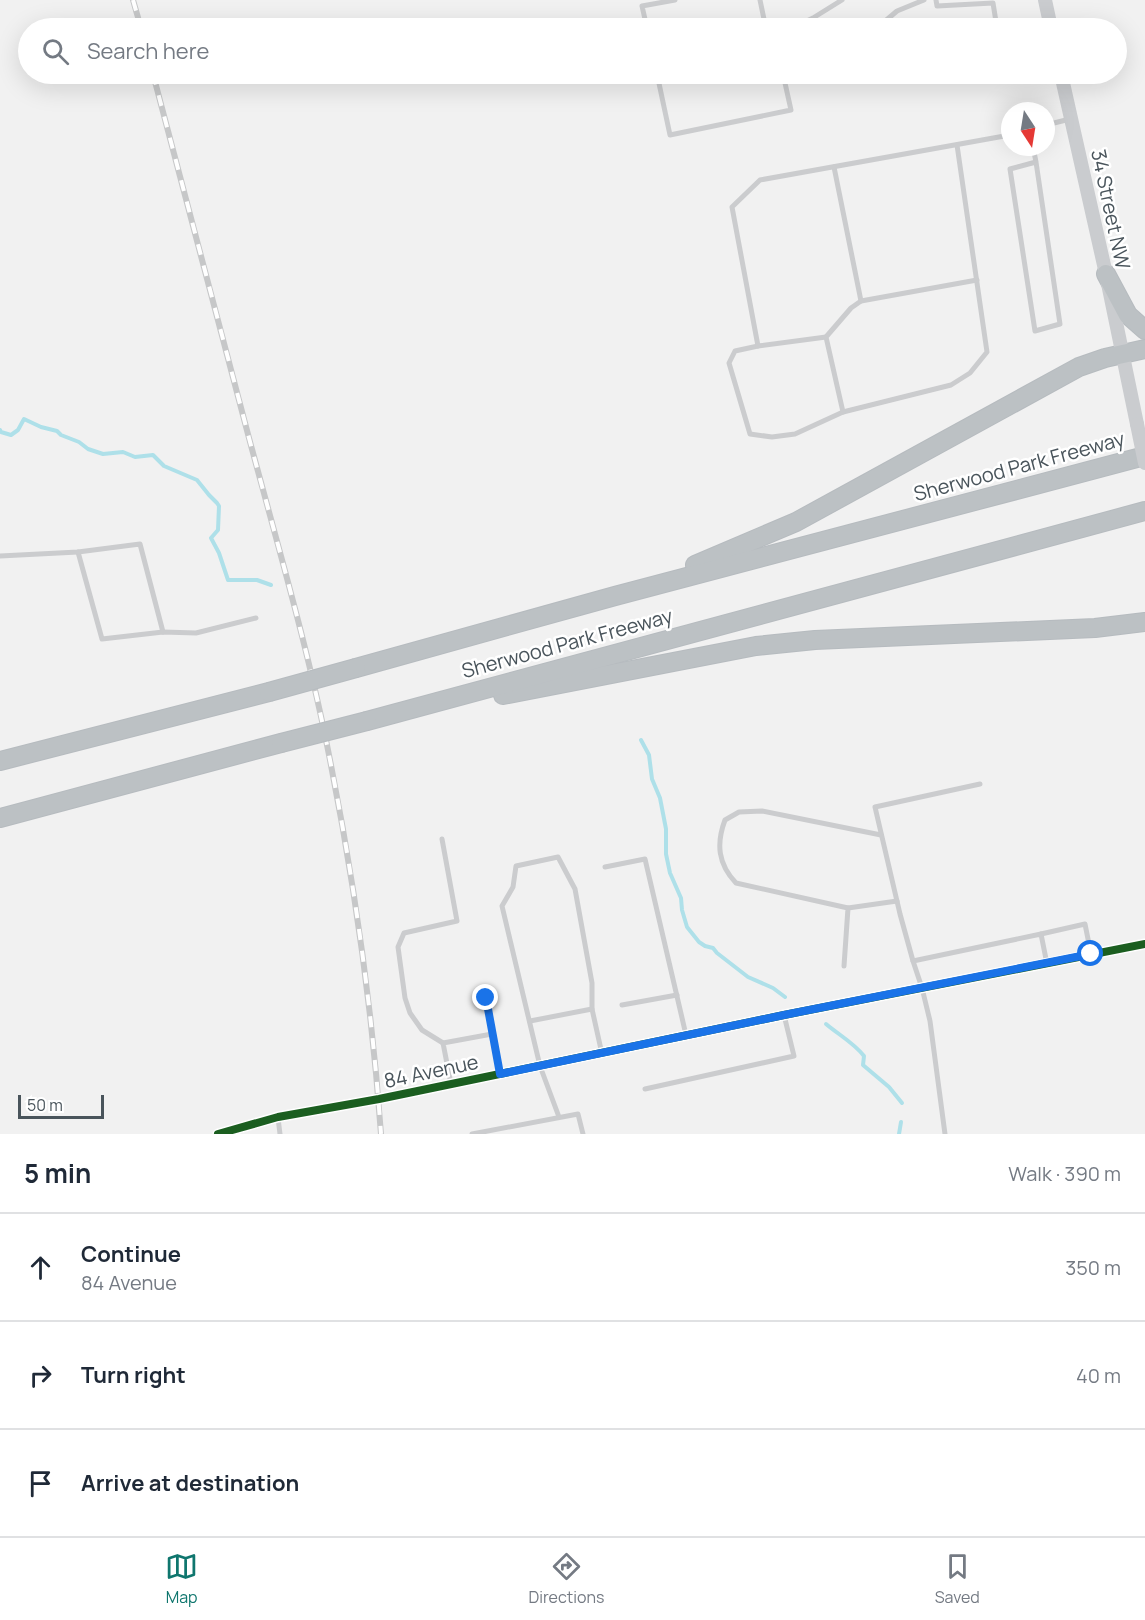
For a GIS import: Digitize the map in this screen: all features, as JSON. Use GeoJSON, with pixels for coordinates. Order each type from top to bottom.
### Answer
{"type":"FeatureCollection","features":[{"type":"Feature","properties":{"kind":"highway"},"geometry":{"type":"LineString","coordinates":[[1106,274],[1128,315],[1145,330]]}},
{"type":"Feature","properties":{"kind":"highway"},"geometry":{"type":"LineString","coordinates":[[615,596],[743,546],[796,522],[1079,367],[1105,358],[1145,349]]}},
{"type":"Feature","properties":{"kind":"highway","name":"Sherwood Park Freeway"},"geometry":{"type":"LineString","coordinates":[[0,761],[269,692],[615,596],[1145,456]]}},
{"type":"Feature","properties":{"kind":"highway","name":"Sherwood Park Freeway"},"geometry":{"type":"LineString","coordinates":[[0,818],[1145,511]]}},
{"type":"Feature","properties":{"kind":"highway"},"geometry":{"type":"LineString","coordinates":[[409,709],[510,694],[756,646],[815,640],[1095,628],[1145,622]]}},
{"type":"Feature","properties":{"kind":"highway"},"geometry":{"type":"LineString","coordinates":[[1095,628],[1145,636]]}},
{"type":"Feature","properties":{"kind":"main road"},"geometry":{"type":"LineString","coordinates":[[1045,0],[1050,18]]}},
{"type":"Feature","properties":{"kind":"main road","name":"34 Street NW"},"geometry":{"type":"LineString","coordinates":[[1063,84],[1145,463]]}},
{"type":"Feature","properties":{"kind":"street","name":"84 Avenue"},"geometry":{"type":"LineString","coordinates":[[218,1134],[278,1117],[379,1099],[784,1015],[1145,944]]}},
{"type":"Feature","properties":{"kind":"lane"},"geometry":{"type":"LineString","coordinates":[[644,18],[642,6],[675,0]]}},
{"type":"Feature","properties":{"kind":"lane"},"geometry":{"type":"LineString","coordinates":[[760,0],[764,18]]}},
{"type":"Feature","properties":{"kind":"lane"},"geometry":{"type":"LineString","coordinates":[[813,18],[842,0]]}},
{"type":"Feature","properties":{"kind":"lane"},"geometry":{"type":"LineString","coordinates":[[888,18],[897,10],[924,0]]}},
{"type":"Feature","properties":{"kind":"lane"},"geometry":{"type":"LineString","coordinates":[[936,0],[937,6],[993,3],[995,18]]}},
{"type":"Feature","properties":{"kind":"lane"},"geometry":{"type":"LineString","coordinates":[[659,84],[670,135],[791,110],[785,84]]}},
{"type":"Feature","properties":{"kind":"lane"},"geometry":{"type":"LineString","coordinates":[[1055,122],[1071,118]]}},
{"type":"Feature","properties":{"kind":"lane"},"geometry":{"type":"LineString","coordinates":[[758,346],[732,207],[760,180],[1001,137]]}},
{"type":"Feature","properties":{"kind":"lane"},"geometry":{"type":"LineString","coordinates":[[957,146],[977,280],[987,352],[970,373],[951,385],[843,412],[795,434],[772,437],[750,434],[729,363],[735,351],[826,337],[851,308],[861,301],[977,280]]}},
{"type":"Feature","properties":{"kind":"lane"},"geometry":{"type":"LineString","coordinates":[[1035,156],[1060,324],[1035,331],[1010,169],[1036,162]]}},
{"type":"Feature","properties":{"kind":"lane"},"geometry":{"type":"LineString","coordinates":[[834,167],[861,301]]}},
{"type":"Feature","properties":{"kind":"lane"},"geometry":{"type":"LineString","coordinates":[[826,337],[843,412]]}},
{"type":"Feature","properties":{"kind":"lane"},"geometry":{"type":"LineString","coordinates":[[0,550],[3,556],[78,552],[140,544],[163,632]]}},
{"type":"Feature","properties":{"kind":"lane"},"geometry":{"type":"LineString","coordinates":[[78,552],[102,639],[163,632],[196,633],[256,618]]}},
{"type":"Feature","properties":{"kind":"lane"},"geometry":{"type":"LineString","coordinates":[[945,1134],[930,1021],[897,901],[875,807],[980,784]]}},
{"type":"Feature","properties":{"kind":"lane"},"geometry":{"type":"LineString","coordinates":[[881,835],[762,811],[739,812],[725,820],[720,834],[721,857],[726,873],[736,883],[848,908],[897,901]]}},
{"type":"Feature","properties":{"kind":"lane"},"geometry":{"type":"LineString","coordinates":[[441,839],[457,921],[404,933],[398,947],[405,998],[410,1013],[422,1030],[443,1043],[492,1034]]}},
{"type":"Feature","properties":{"kind":"lane"},"geometry":{"type":"LineString","coordinates":[[559,1117],[540,1066],[502,906],[513,887],[516,866],[558,857],[574,889],[592,983],[592,1009],[602,1054]]}},
{"type":"Feature","properties":{"kind":"lane"},"geometry":{"type":"LineString","coordinates":[[605,867],[645,859],[687,1036]]}},
{"type":"Feature","properties":{"kind":"lane"},"geometry":{"type":"LineString","coordinates":[[844,966],[848,908]]}},
{"type":"Feature","properties":{"kind":"lane"},"geometry":{"type":"LineString","coordinates":[[913,961],[1085,924],[1091,954]]}},
{"type":"Feature","properties":{"kind":"lane"},"geometry":{"type":"LineString","coordinates":[[1041,934],[1047,964]]}},
{"type":"Feature","properties":{"kind":"lane"},"geometry":{"type":"LineString","coordinates":[[622,1005],[677,995]]}},
{"type":"Feature","properties":{"kind":"lane"},"geometry":{"type":"LineString","coordinates":[[486,998],[500,1074]]}},
{"type":"Feature","properties":{"kind":"lane"},"geometry":{"type":"LineString","coordinates":[[530,1021],[592,1009]]}},
{"type":"Feature","properties":{"kind":"lane"},"geometry":{"type":"LineString","coordinates":[[645,1089],[794,1056],[784,1015]]}},
{"type":"Feature","properties":{"kind":"lane"},"geometry":{"type":"LineString","coordinates":[[443,1043],[451,1084]]}},
{"type":"Feature","properties":{"kind":"lane"},"geometry":{"type":"LineString","coordinates":[[472,1134],[578,1114],[583,1134]]}},
{"type":"Feature","properties":{"kind":"lane"},"geometry":{"type":"LineString","coordinates":[[278,1117],[280,1134]]}},
{"type":"Feature","properties":{"kind":"waterway"},"geometry":{"type":"LineString","coordinates":[[0,430],[11,435],[18,430],[24,419],[57,431],[88,449],[103,454],[123,452],[135,457],[153,455],[164,466],[197,480],[219,506],[218,530],[211,538],[228,580],[257,580],[271,585]]}},
{"type":"Feature","properties":{"kind":"waterway"},"geometry":{"type":"LineString","coordinates":[[641,740],[649,755],[652,779],[660,798],[666,829],[666,854],[670,873],[681,898],[687,927],[699,942],[713,948],[748,977],[773,988],[785,997]]}},
{"type":"Feature","properties":{"kind":"waterway"},"geometry":{"type":"LineString","coordinates":[[826,1024],[860,1051],[864,1056],[863,1065],[889,1087],[902,1103]]}},
{"type":"Feature","properties":{"kind":"waterway"},"geometry":{"type":"LineString","coordinates":[[899,1134],[901,1122]]}},
{"type":"Feature","properties":{"kind":"railway"},"geometry":{"type":"LineString","coordinates":[[133,0],[138,18]]}},
{"type":"Feature","properties":{"kind":"railway"},"geometry":{"type":"LineString","coordinates":[[156,84],[292,596],[321,715],[361,944],[373,1039],[381,1134]]}},
{"type":"Feature","properties":{"kind":"cycle path"},"geometry":{"type":"LineString","coordinates":[[218,1134],[278,1117],[379,1099],[784,1015],[1145,944]]}},
{"type":"Feature","properties":{"kind":"route"},"geometry":{"type":"LineString","coordinates":[[486,998],[500,1074],[1091,954]]}}]}
